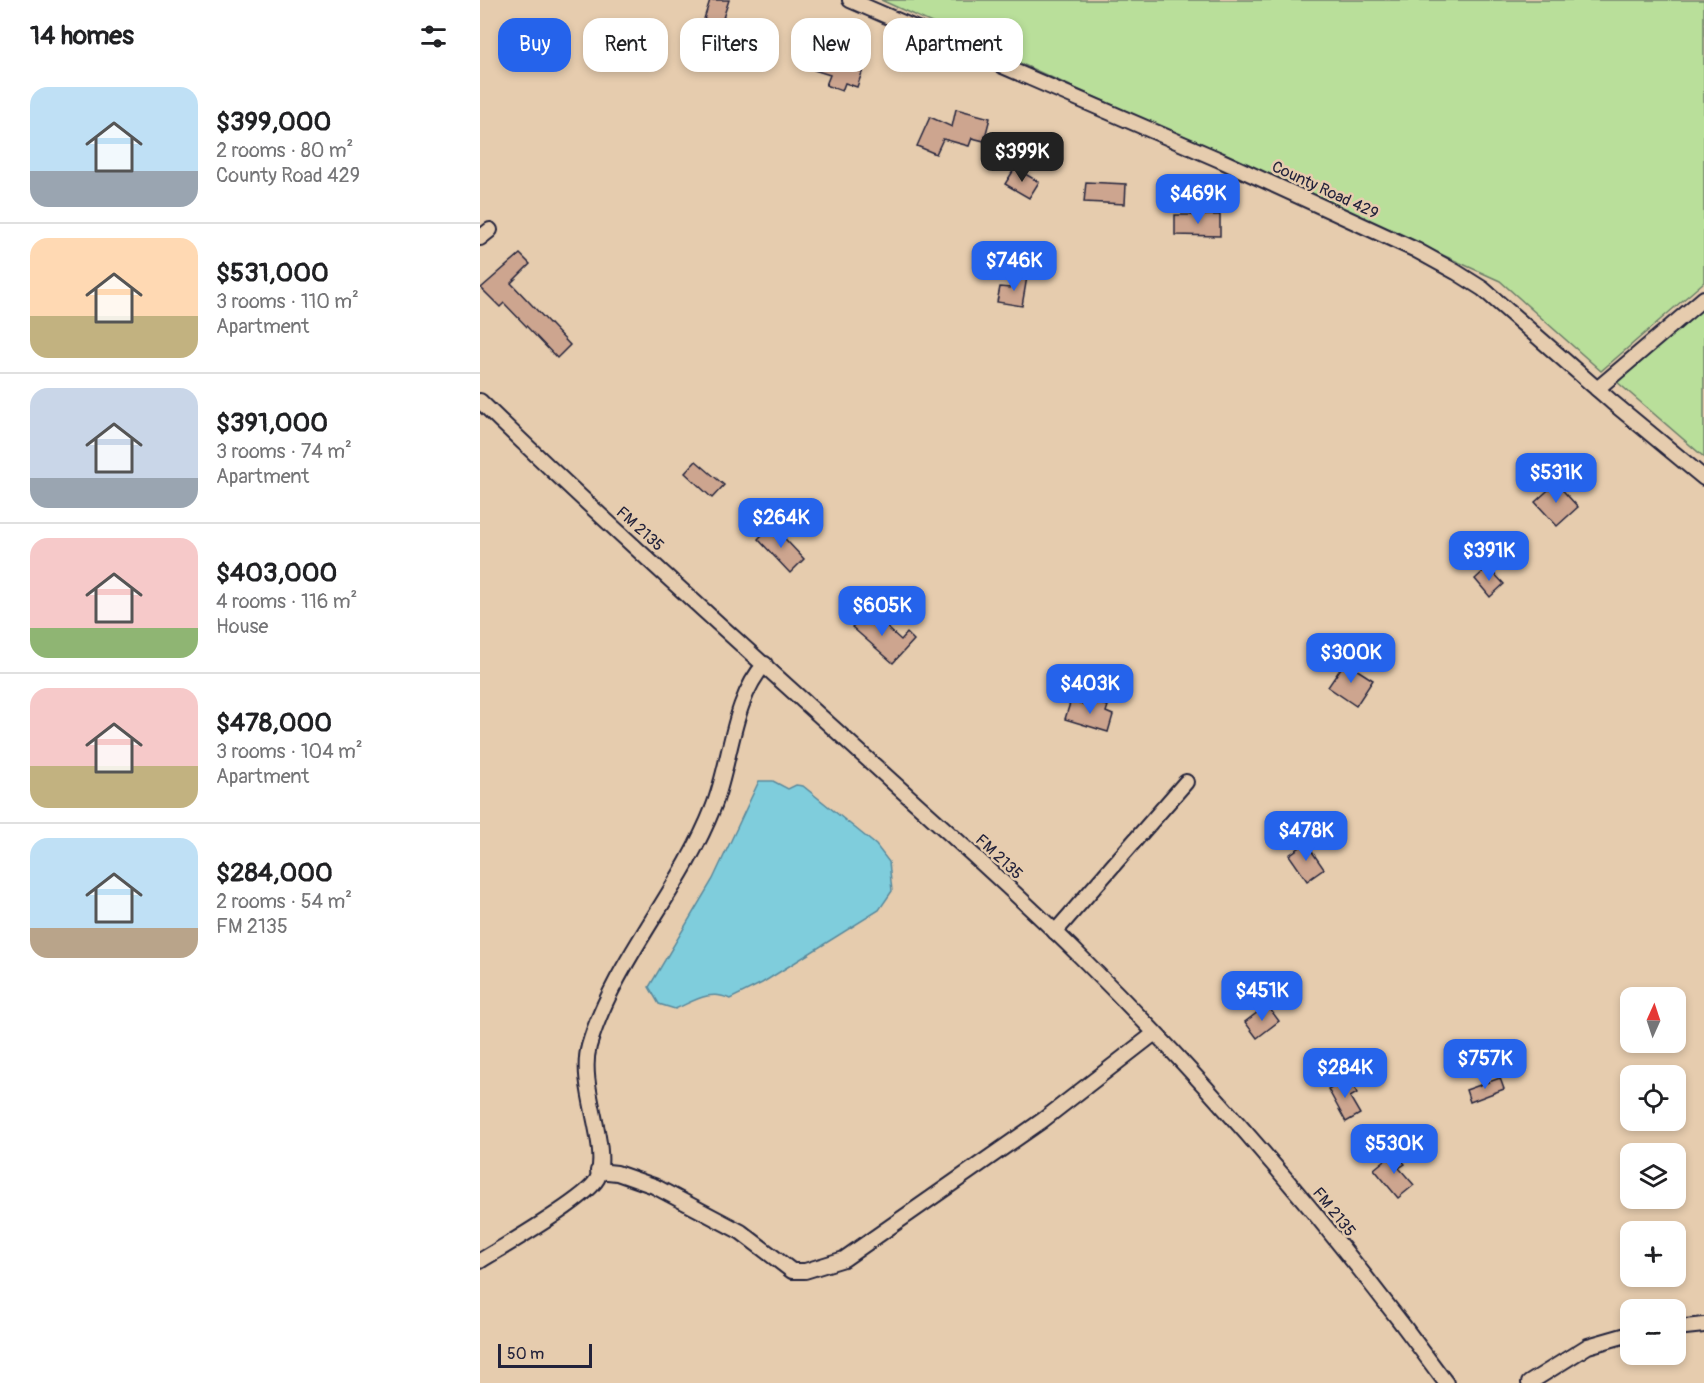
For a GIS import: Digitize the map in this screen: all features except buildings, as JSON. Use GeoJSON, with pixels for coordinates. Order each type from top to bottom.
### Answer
{"type":"FeatureCollection","features":[{"type":"Feature","properties":{"kind":"street","name":"County Road 429"},"geometry":{"type":"LineString","coordinates":[[850,0],[1220,159],[1416,250],[1483,289],[1597,389],[1704,478]]}},
{"type":"Feature","properties":{"kind":"street"},"geometry":{"type":"LineString","coordinates":[[1597,389],[1704,298]]}},
{"type":"Feature","properties":{"kind":"street","name":"FM 2135"},"geometry":{"type":"LineString","coordinates":[[480,401],[1055,932],[1155,1033],[1277,1168],[1407,1329],[1446,1383]]}},
{"type":"Feature","properties":{"kind":"street"},"geometry":{"type":"LineString","coordinates":[[480,1261],[581,1196],[598,1179],[599,1157],[587,1077],[588,1048],[608,999],[688,859],[712,810],[725,775],[741,708],[752,678],[765,664]]}},
{"type":"Feature","properties":{"kind":"street"},"geometry":{"type":"LineString","coordinates":[[1055,932],[1186,782]]}},
{"type":"Feature","properties":{"kind":"street"},"geometry":{"type":"LineString","coordinates":[[598,1171],[617,1173],[654,1186],[741,1232],[792,1271],[805,1270],[844,1258],[901,1221],[1043,1120],[1155,1033]]}},
{"type":"Feature","properties":{"kind":"street"},"geometry":{"type":"LineString","coordinates":[[1686,1327],[1704,1325]]}},
{"type":"Feature","properties":{"kind":"street"},"geometry":{"type":"LineString","coordinates":[[1529,1383],[1588,1346],[1620,1337]]}},
{"type":"Feature","properties":{"kind":"green space"},"geometry":{"type":"Polygon","coordinates":[[[881,0],[1704,0],[1704,282],[1601,371],[1500,281],[1023,64],[1023,18],[921,18],[881,0]]]}},
{"type":"Feature","properties":{"kind":"green space"},"geometry":{"type":"Polygon","coordinates":[[[1704,302],[1704,457],[1616,381],[1704,302]]]}},
{"type":"Feature","properties":{"kind":"water"},"geometry":{"type":"Polygon","coordinates":[[[759,781],[773,781],[788,789],[796,785],[803,786],[876,845],[889,862],[892,891],[879,910],[762,983],[730,999],[716,995],[709,996],[675,1009],[659,1004],[649,987],[713,879],[759,781]]]}}]}
